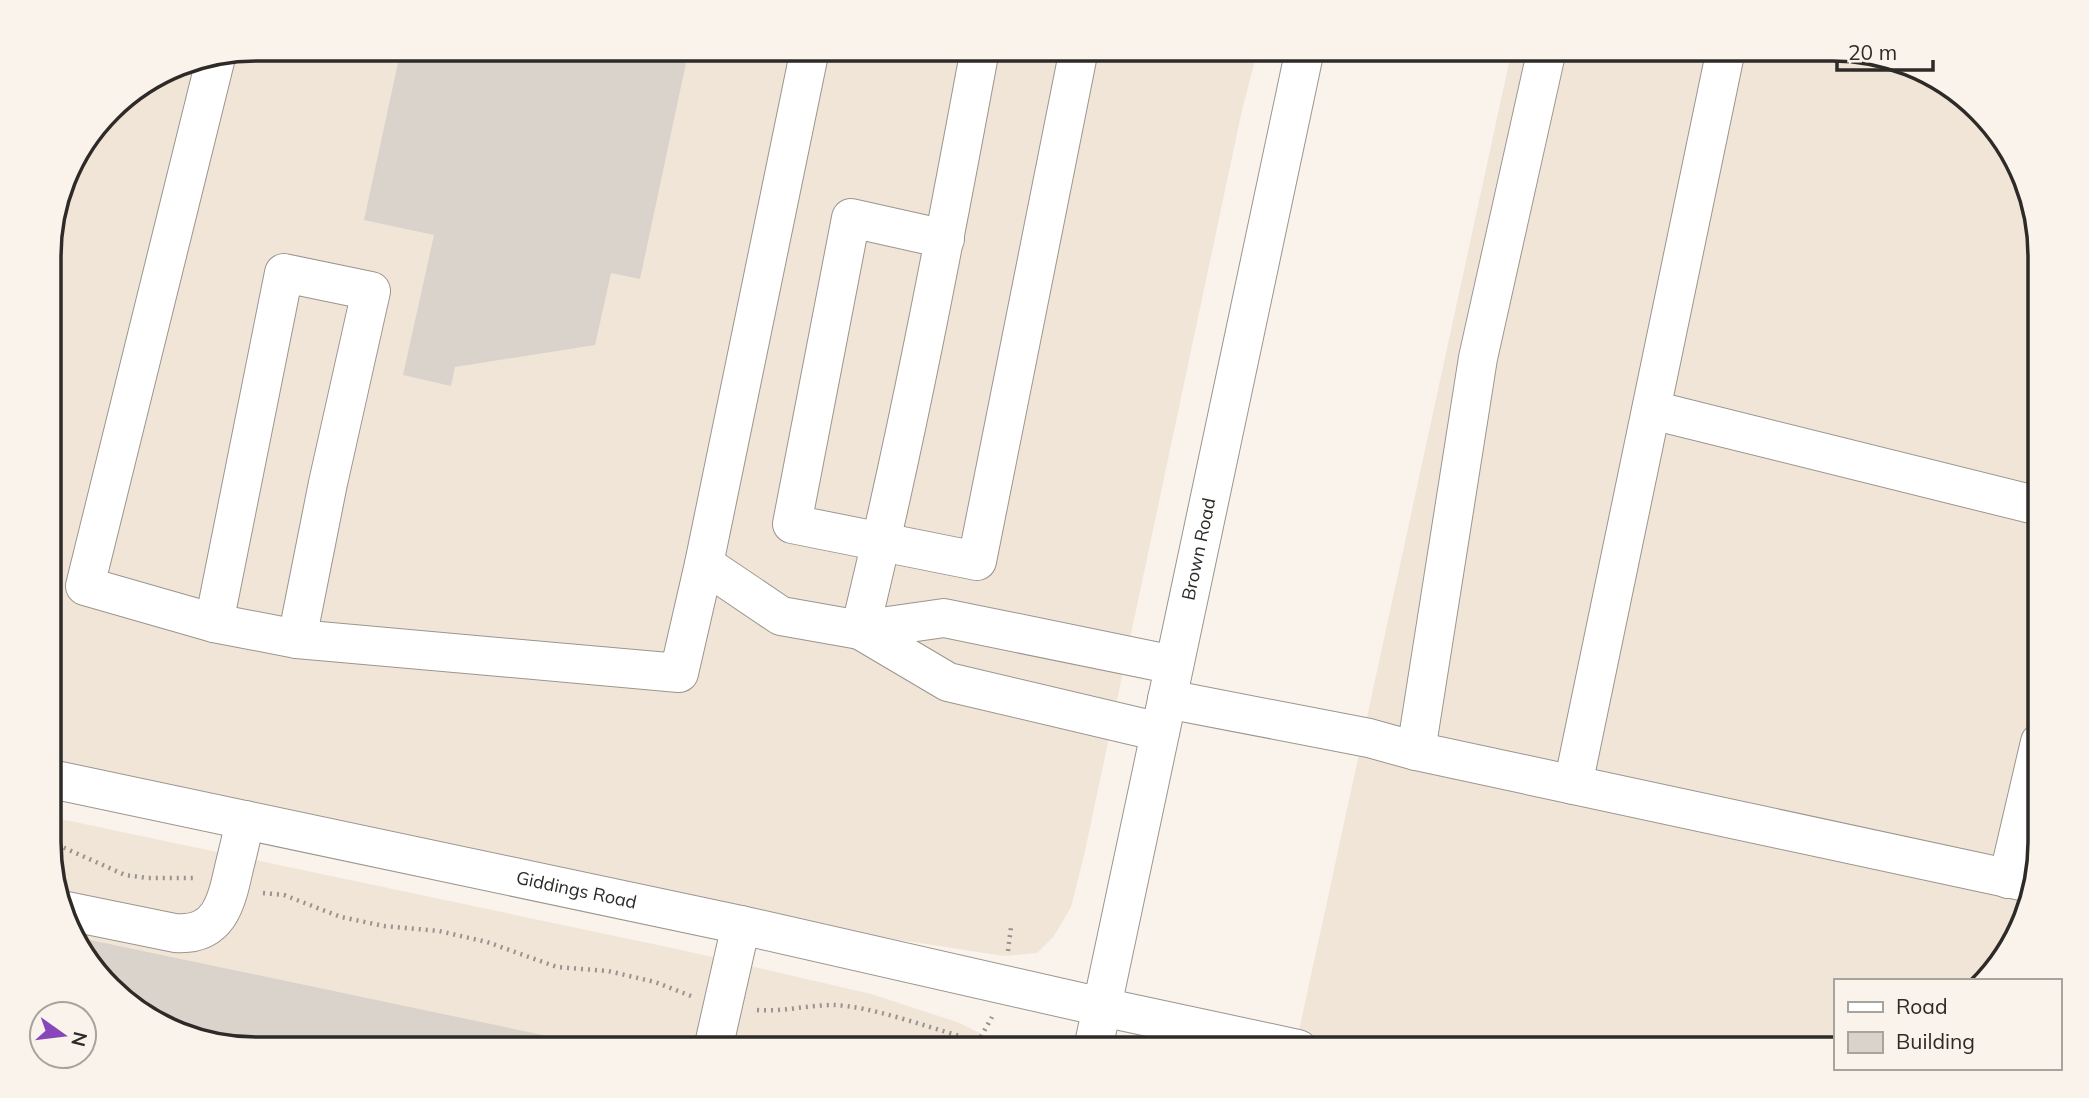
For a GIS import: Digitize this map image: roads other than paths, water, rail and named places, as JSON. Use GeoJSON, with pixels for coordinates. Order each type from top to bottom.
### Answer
{"type":"FeatureCollection","features":[{"type":"Feature","properties":{"kind":"street"},"geometry":{"type":"LineString","coordinates":[[945,239],[851,218],[792,524],[976,561],[1076,61]]}},
{"type":"Feature","properties":{"kind":"street","name":"Brown Road"},"geometry":{"type":"LineString","coordinates":[[1096,1036],[1302,61]]}},
{"type":"Feature","properties":{"kind":"street"},"geometry":{"type":"LineString","coordinates":[[1416,751],[1478,358],[1544,61]]}},
{"type":"Feature","properties":{"kind":"street"},"geometry":{"type":"LineString","coordinates":[[1573,785],[1724,61]]}},
{"type":"Feature","properties":{"kind":"street"},"geometry":{"type":"LineString","coordinates":[[214,66],[85,586],[214,623],[297,639],[680,673],[705,564],[807,62]]}},
{"type":"Feature","properties":{"kind":"street"},"geometry":{"type":"LineString","coordinates":[[860,630],[945,239],[978,62]]}},
{"type":"Feature","properties":{"kind":"street"},"geometry":{"type":"LineString","coordinates":[[214,623],[284,273],[372,291],[328,483],[297,639]]}},
{"type":"Feature","properties":{"kind":"street"},"geometry":{"type":"LineString","coordinates":[[1652,410],[2028,503]]}},
{"type":"Feature","properties":{"kind":"street"},"geometry":{"type":"LineString","coordinates":[[705,564],[781,616],[860,630],[944,618],[1167,699]]}},
{"type":"Feature","properties":{"kind":"street"},"geometry":{"type":"LineString","coordinates":[[860,630],[948,682],[1167,699],[1369,738],[1416,751],[2019,881],[2028,821]]}},
{"type":"Feature","properties":{"kind":"street","name":"Giddings Road"},"geometry":{"type":"LineString","coordinates":[[61,781],[741,925],[1239,1036]]}},
{"type":"Feature","properties":{"kind":"street"},"geometry":{"type":"LineString","coordinates":[[75,913],[186,934],[204,928],[223,909],[245,820]]}},
{"type":"Feature","properties":{"kind":"street"},"geometry":{"type":"LineString","coordinates":[[716,1037],[741,925]]}}]}
